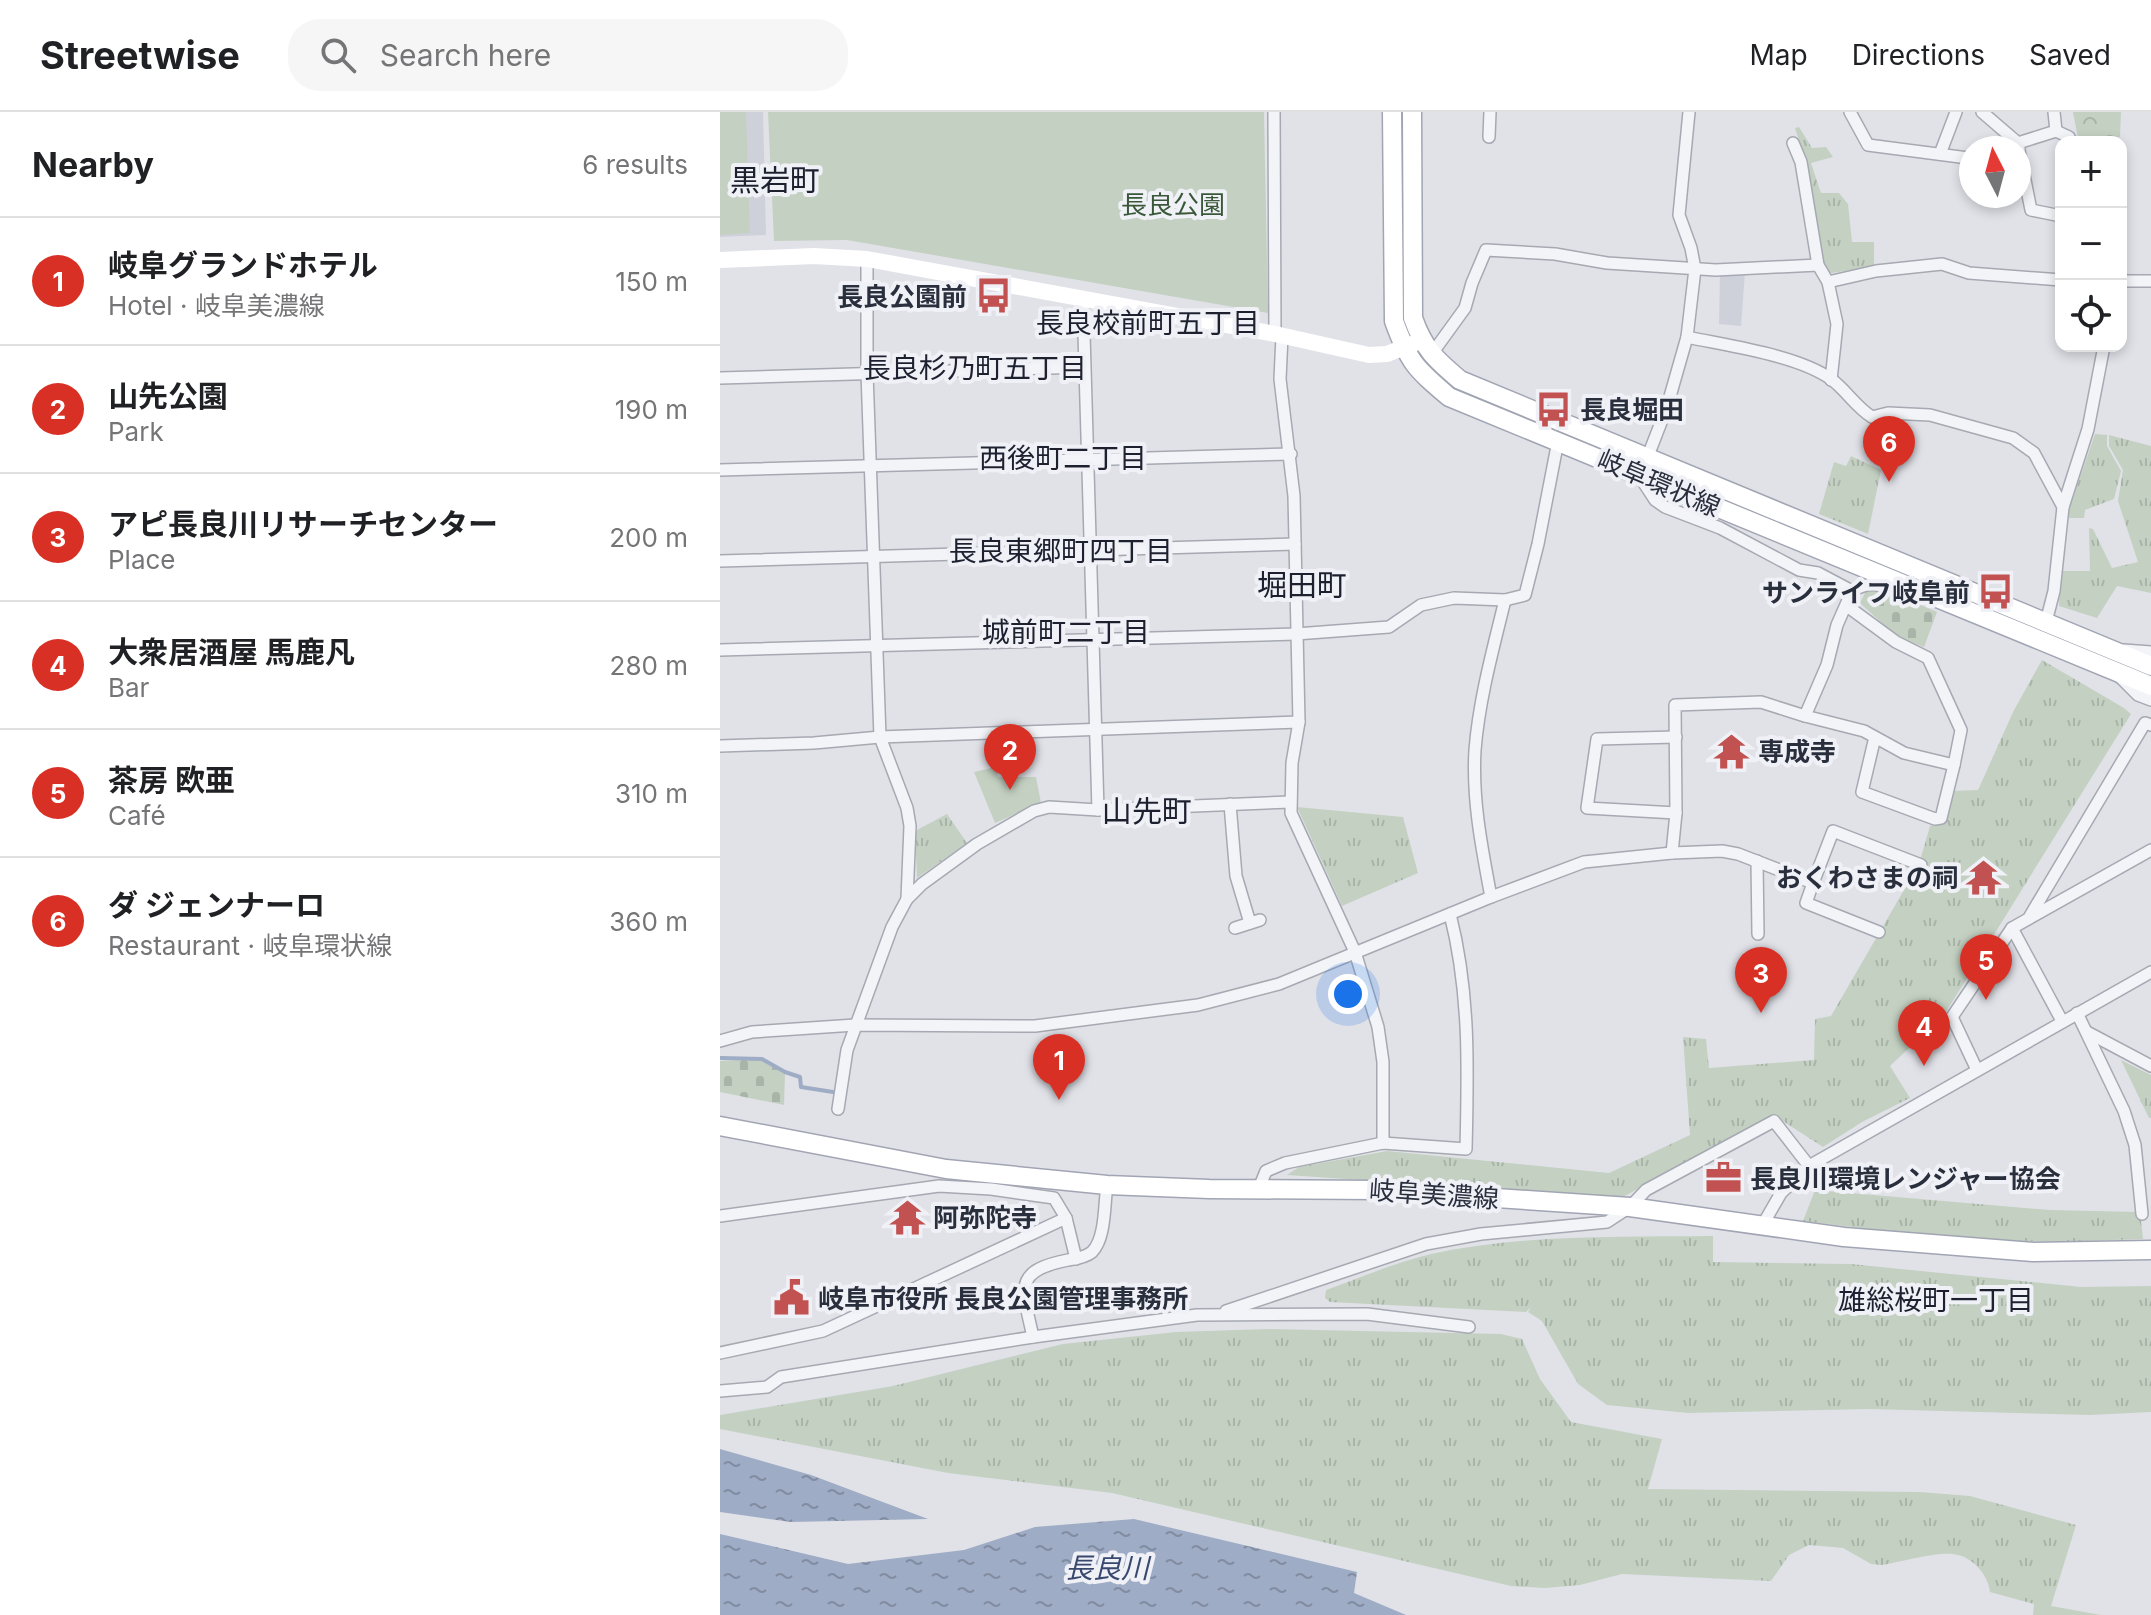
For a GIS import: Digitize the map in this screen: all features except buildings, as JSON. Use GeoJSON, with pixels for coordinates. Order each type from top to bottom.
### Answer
{"type":"FeatureCollection","features":[{"type":"Feature","properties":{"kind":"main road","name":"岐阜環状線"},"geometry":{"type":"LineString","coordinates":[[1392,112],[1394,321],[1404,349],[1416,368],[1449,397],[2151,686]]}},
{"type":"Feature","properties":{"kind":"main road"},"geometry":{"type":"LineString","coordinates":[[1412,112],[1413,318],[1426,348]]}},
{"type":"Feature","properties":{"kind":"main road","name":"岐阜環状線"},"geometry":{"type":"LineString","coordinates":[[1426,348],[1460,380],[2151,666]]}},
{"type":"Feature","properties":{"kind":"main road","name":"岐阜美濃線"},"geometry":{"type":"LineString","coordinates":[[720,1126],[946,1169],[1107,1185],[1377,1190],[1630,1207],[1844,1237],[2033,1252],[2151,1250]]}},
{"type":"Feature","properties":{"kind":"street"},"geometry":{"type":"LineString","coordinates":[[1274,112],[1280,379],[1291,454],[1295,544],[1299,722],[1291,813],[1355,952],[1378,1027],[1383,1062],[1383,1143]]}},
{"type":"Feature","properties":{"kind":"street"},"geometry":{"type":"LineString","coordinates":[[1489,137],[1490,112]]}},
{"type":"Feature","properties":{"kind":"street"},"geometry":{"type":"LineString","coordinates":[[1689,112],[1679,215],[1695,269],[1687,337],[1667,407],[1639,476],[1655,500],[1665,507],[1720,528],[1799,570],[1818,573],[1852,591]]}},
{"type":"Feature","properties":{"kind":"street"},"geometry":{"type":"LineString","coordinates":[[1850,112],[1868,145],[1959,157]]}},
{"type":"Feature","properties":{"kind":"street"},"geometry":{"type":"LineString","coordinates":[[1940,154],[1956,112]]}},
{"type":"Feature","properties":{"kind":"street"},"geometry":{"type":"LineString","coordinates":[[1982,112],[2007,136]]}},
{"type":"Feature","properties":{"kind":"street"},"geometry":{"type":"LineString","coordinates":[[2054,112],[2056,131]]}},
{"type":"Feature","properties":{"kind":"street"},"geometry":{"type":"LineString","coordinates":[[2031,142],[2056,131],[2067,136]]}},
{"type":"Feature","properties":{"kind":"street"},"geometry":{"type":"LineString","coordinates":[[1793,143],[1801,162],[1818,265],[1828,282],[1837,324],[1831,380]]}},
{"type":"Feature","properties":{"kind":"street"},"geometry":{"type":"LineString","coordinates":[[2031,208],[2055,215]]}},
{"type":"Feature","properties":{"kind":"street"},"geometry":{"type":"LineString","coordinates":[[720,260],[814,256],[867,259],[1278,335],[1369,355],[1426,348],[1465,308],[1486,250],[1695,269],[1818,265]]}},
{"type":"Feature","properties":{"kind":"street"},"geometry":{"type":"LineString","coordinates":[[867,259],[872,557],[880,737],[907,808],[910,826],[907,899]]}},
{"type":"Feature","properties":{"kind":"street"},"geometry":{"type":"LineString","coordinates":[[1828,282],[1876,271],[1942,264],[1969,273],[2055,280]]}},
{"type":"Feature","properties":{"kind":"street"},"geometry":{"type":"LineString","coordinates":[[2127,281],[2151,281]]}},
{"type":"Feature","properties":{"kind":"street"},"geometry":{"type":"LineString","coordinates":[[1083,300],[1098,810]]}},
{"type":"Feature","properties":{"kind":"street"},"geometry":{"type":"LineString","coordinates":[[1687,337],[1804,364],[1831,380],[1872,417],[1888,413],[1930,415],[2013,438],[2034,453],[2063,507]]}},
{"type":"Feature","properties":{"kind":"street"},"geometry":{"type":"LineString","coordinates":[[2046,622],[2054,591],[2063,507],[2088,429],[2103,352]]}},
{"type":"Feature","properties":{"kind":"street"},"geometry":{"type":"LineString","coordinates":[[720,378],[1084,367]]}},
{"type":"Feature","properties":{"kind":"street"},"geometry":{"type":"LineString","coordinates":[[720,650],[1296,634],[1389,627],[1421,605],[1454,598],[1505,600],[1525,595],[1558,441]]}},
{"type":"Feature","properties":{"kind":"street"},"geometry":{"type":"LineString","coordinates":[[720,470],[1291,454]]}},
{"type":"Feature","properties":{"kind":"street"},"geometry":{"type":"LineString","coordinates":[[720,561],[1295,544]]}},
{"type":"Feature","properties":{"kind":"street"},"geometry":{"type":"LineString","coordinates":[[1805,716],[1827,665],[1837,625],[1847,606],[1856,574],[1845,568],[1837,557]]}},
{"type":"Feature","properties":{"kind":"street"},"geometry":{"type":"LineString","coordinates":[[1852,591],[1865,583],[1874,582],[1913,596],[1928,594]]}},
{"type":"Feature","properties":{"kind":"street"},"geometry":{"type":"LineString","coordinates":[[1491,897],[1477,820],[1475,752],[1494,641],[1505,600]]}},
{"type":"Feature","properties":{"kind":"street"},"geometry":{"type":"LineString","coordinates":[[1847,606],[1896,642],[1928,658],[1961,730],[1941,818],[1935,819],[1862,792],[1875,737]]}},
{"type":"Feature","properties":{"kind":"street"},"geometry":{"type":"LineString","coordinates":[[2112,649],[2151,652]]}},
{"type":"Feature","properties":{"kind":"street"},"geometry":{"type":"LineString","coordinates":[[2113,671],[2138,695],[2151,700]]}},
{"type":"Feature","properties":{"kind":"street"},"geometry":{"type":"LineString","coordinates":[[1672,853],[1676,813],[1675,705],[1761,702],[1864,731],[1904,753],[1954,765]]}},
{"type":"Feature","properties":{"kind":"street"},"geometry":{"type":"LineString","coordinates":[[720,746],[1299,722]]}},
{"type":"Feature","properties":{"kind":"street"},"geometry":{"type":"LineString","coordinates":[[2028,919],[2145,723],[2151,725]]}},
{"type":"Feature","properties":{"kind":"street"},"geometry":{"type":"LineString","coordinates":[[1676,737],[1597,739],[1587,808],[1676,813]]}},
{"type":"Feature","properties":{"kind":"street"},"geometry":{"type":"LineString","coordinates":[[838,1109],[847,1050],[892,927],[907,899],[922,884],[977,844],[1034,811],[1049,807],[1098,810],[1290,802]]}},
{"type":"Feature","properties":{"kind":"street"},"geometry":{"type":"LineString","coordinates":[[1230,804],[1236,876],[1255,922],[1235,928]]}},
{"type":"Feature","properties":{"kind":"street"},"geometry":{"type":"LineString","coordinates":[[1879,932],[1806,903],[1833,831],[1921,865]]}},
{"type":"Feature","properties":{"kind":"street"},"geometry":{"type":"LineString","coordinates":[[1977,1070],[1952,1017],[2012,928],[2151,850]]}},
{"type":"Feature","properties":{"kind":"street"},"geometry":{"type":"LineString","coordinates":[[720,1041],[752,1032],[855,1025],[1035,1026],[1198,1005],[1279,984],[1584,862],[1722,851],[1813,883]]}},
{"type":"Feature","properties":{"kind":"street"},"geometry":{"type":"LineString","coordinates":[[1757,861],[1758,934]]}},
{"type":"Feature","properties":{"kind":"street"},"geometry":{"type":"LineString","coordinates":[[1259,1188],[1266,1171],[1285,1163],[1383,1143],[1466,1149],[1467,1005],[1460,951],[1450,914]]}},
{"type":"Feature","properties":{"kind":"street"},"geometry":{"type":"LineString","coordinates":[[2012,928],[2062,1021]]}},
{"type":"Feature","properties":{"kind":"street"},"geometry":{"type":"LineString","coordinates":[[1762,1226],[1781,1193],[1809,1166],[2151,972]]}},
{"type":"Feature","properties":{"kind":"street"},"geometry":{"type":"LineString","coordinates":[[2077,1013],[2124,1111],[2135,1145],[2142,1214]]}},
{"type":"Feature","properties":{"kind":"street"},"geometry":{"type":"LineString","coordinates":[[2087,1032],[2151,1066]]}},
{"type":"Feature","properties":{"kind":"street"},"geometry":{"type":"LineString","coordinates":[[1217,1314],[1426,1244],[1481,1234],[1607,1222],[1630,1207],[1646,1190],[1774,1121],[1809,1166]]}},
{"type":"Feature","properties":{"kind":"street"},"geometry":{"type":"LineString","coordinates":[[1033,1337],[1024,1296],[1027,1279],[1040,1265],[1076,1259],[1091,1252],[1099,1237],[1107,1185]]}},
{"type":"Feature","properties":{"kind":"street"},"geometry":{"type":"LineString","coordinates":[[720,1216],[939,1186],[991,1189],[1054,1198],[1066,1218],[1076,1259]]}},
{"type":"Feature","properties":{"kind":"street"},"geometry":{"type":"LineString","coordinates":[[720,1353],[823,1331],[1066,1218]]}},
{"type":"Feature","properties":{"kind":"street"},"geometry":{"type":"LineString","coordinates":[[720,1391],[767,1387],[781,1377],[1033,1337],[1217,1314],[1367,1314],[1469,1327]]}},
{"type":"Feature","properties":{"kind":"shaded area"},"geometry":{"type":"Polygon","coordinates":[[[720,112],[763,112],[766,235],[720,237],[720,112]]]}},
{"type":"Feature","properties":{"kind":"shaded area"},"geometry":{"type":"Polygon","coordinates":[[[1720,272],[1745,272],[1741,326],[1719,324],[1720,272]]]}},
{"type":"Feature","properties":{"kind":"green space"},"geometry":{"type":"Polygon","coordinates":[[[720,112],[746,112],[750,233],[720,235],[720,112]]]}},
{"type":"Feature","properties":{"kind":"green space","name":"長良公園"},"geometry":{"type":"Polygon","coordinates":[[[768,112],[1264,112],[1268,313],[847,240],[774,241],[768,112]]]}},
{"type":"Feature","properties":{"kind":"green space"},"geometry":{"type":"Polygon","coordinates":[[[2073,112],[2121,112],[2120,136],[2078,136],[2073,112]]]}},
{"type":"Feature","properties":{"kind":"green space"},"geometry":{"type":"Polygon","coordinates":[[[1799,127],[1812,148],[1826,147],[1833,157],[1811,163],[1821,193],[1839,193],[1848,204],[1852,242],[1874,242],[1874,267],[1831,273],[1823,263],[1805,159],[1795,128],[1799,127]]]}},
{"type":"Feature","properties":{"kind":"green space"},"geometry":{"type":"Polygon","coordinates":[[[2095,434],[2107,435],[2107,446],[2121,471],[2114,499],[2085,510],[2084,518],[2066,518],[2095,434]]]}},
{"type":"Feature","properties":{"kind":"green space"},"geometry":{"type":"Polygon","coordinates":[[[2109,435],[2151,446],[2151,593],[2117,586],[2097,618],[2059,606],[2060,571],[2090,571],[2089,528],[2093,529],[2112,568],[2138,562],[2118,501],[2123,470],[2109,446],[2109,435]]]}},
{"type":"Feature","properties":{"kind":"green space"},"geometry":{"type":"Polygon","coordinates":[[[1851,456],[1881,470],[1868,534],[1819,514],[1834,462],[1846,466],[1851,456]]]}},
{"type":"Feature","properties":{"kind":"green space"},"geometry":{"type":"Polygon","coordinates":[[[1867,589],[1891,594],[1937,612],[1924,647],[1897,637],[1860,603],[1867,589]]]}},
{"type":"Feature","properties":{"kind":"green space"},"geometry":{"type":"Polygon","coordinates":[[[2042,660],[2131,714],[1944,1015],[1890,1066],[1910,1098],[1862,1122],[1823,1147],[1775,1116],[1621,1198],[1287,1175],[1299,1167],[1387,1151],[1609,1173],[1690,1135],[1683,1037],[1706,1039],[1709,1068],[1814,1060],[1815,1019],[1831,1016],[1919,864],[1930,826],[1943,823],[1951,791],[1978,790],[2014,710],[2042,660]]]}},
{"type":"Feature","properties":{"kind":"green space"},"geometry":{"type":"Polygon","coordinates":[[[996,767],[998,777],[1036,777],[1041,803],[995,823],[974,772],[996,767]]]}},
{"type":"Feature","properties":{"kind":"green space"},"geometry":{"type":"Polygon","coordinates":[[[1297,807],[1403,817],[1418,873],[1342,906],[1297,807]]]}},
{"type":"Feature","properties":{"kind":"green space"},"geometry":{"type":"Polygon","coordinates":[[[947,814],[967,843],[917,878],[915,831],[947,814]]]}},
{"type":"Feature","properties":{"kind":"green space"},"geometry":{"type":"Polygon","coordinates":[[[761,1059],[785,1073],[784,1105],[720,1092],[720,1061],[761,1059]]]}},
{"type":"Feature","properties":{"kind":"green space"},"geometry":{"type":"Polygon","coordinates":[[[2121,1060],[2151,1075],[2151,1118],[2149,1118],[2121,1060]]]}},
{"type":"Feature","properties":{"kind":"green space"},"geometry":{"type":"Polygon","coordinates":[[[1815,1190],[2050,1210],[2140,1212],[2143,1239],[2053,1242],[1944,1238],[1803,1221],[1815,1190]]]}},
{"type":"Feature","properties":{"kind":"green space"},"geometry":{"type":"Polygon","coordinates":[[[1713,1236],[1713,1262],[1851,1264],[2081,1287],[2151,1286],[2151,1412],[2090,1415],[1868,1409],[1688,1413],[1607,1405],[1578,1384],[1542,1321],[1528,1312],[1531,1307],[1526,1312],[1330,1302],[1325,1298],[1326,1290],[1391,1266],[1466,1248],[1572,1238],[1713,1236]]]}},
{"type":"Feature","properties":{"kind":"green space"},"geometry":{"type":"Polygon","coordinates":[[[1268,1329],[1501,1334],[1522,1339],[1540,1379],[1571,1422],[1662,1439],[1648,1489],[1920,1492],[1970,1496],[2076,1525],[2051,1606],[2101,1615],[2033,1615],[2034,1604],[1990,1592],[1986,1579],[1977,1567],[1959,1555],[1937,1554],[1882,1565],[1871,1564],[1843,1548],[1809,1545],[1789,1555],[1771,1581],[1622,1574],[1580,1585],[1545,1588],[1511,1586],[1112,1493],[948,1473],[720,1429],[720,1415],[893,1386],[1063,1344],[1176,1332],[1268,1329]]]}},
{"type":"Feature","properties":{"kind":"water"},"geometry":{"type":"Polygon","coordinates":[[[720,1449],[811,1475],[928,1519],[791,1522],[720,1512],[720,1449]]]}},
{"type":"Feature","properties":{"kind":"water","name":"長良川"},"geometry":{"type":"Polygon","coordinates":[[[1134,1519],[1357,1572],[1354,1593],[1406,1615],[720,1615],[720,1534],[848,1564],[964,1550],[1035,1527],[1134,1519]]]}},
{"type":"Feature","properties":{"kind":"waterway"},"geometry":{"type":"LineString","coordinates":[[721,1058],[762,1059],[800,1077],[801,1087],[833,1092]]}},
{"type":"Feature","properties":{"kind":"place","name":"長良公園前"},"geometry":{"type":"Point","coordinates":[993,296]}},
{"type":"Feature","properties":{"kind":"place","name":"長良堀田"},"geometry":{"type":"Point","coordinates":[1554,409]}},
{"type":"Feature","properties":{"kind":"place","name":"ダ ジェンナーロ"},"geometry":{"type":"Point","coordinates":[1889,482]}},
{"type":"Feature","properties":{"kind":"place","name":"サンライフ岐阜前"},"geometry":{"type":"Point","coordinates":[1996,592]}},
{"type":"Feature","properties":{"kind":"place","name":"専成寺"},"geometry":{"type":"Point","coordinates":[1732,751]}},
{"type":"Feature","properties":{"kind":"place","name":"山先公園"},"geometry":{"type":"Point","coordinates":[1010,790]}},
{"type":"Feature","properties":{"kind":"place","name":"おくわさまの祠"},"geometry":{"type":"Point","coordinates":[1984,877]}},
{"type":"Feature","properties":{"kind":"place","name":"茶房 欧亜"},"geometry":{"type":"Point","coordinates":[1986,1000]}},
{"type":"Feature","properties":{"kind":"place","name":"アピ長良川リサーチセンター"},"geometry":{"type":"Point","coordinates":[1761,1013]}},
{"type":"Feature","properties":{"kind":"place","name":"大衆居酒屋 馬鹿凡"},"geometry":{"type":"Point","coordinates":[1924,1066]}},
{"type":"Feature","properties":{"kind":"place","name":"岐阜グランドホテル"},"geometry":{"type":"Point","coordinates":[1059,1100]}},
{"type":"Feature","properties":{"kind":"place","name":"長良川環境レンジャー協会"},"geometry":{"type":"Point","coordinates":[1724,1178]}},
{"type":"Feature","properties":{"kind":"place","name":"阿弥陀寺"},"geometry":{"type":"Point","coordinates":[907,1217]}},
{"type":"Feature","properties":{"kind":"place","name":"岐阜市役所 長良公園管理事務所"},"geometry":{"type":"Point","coordinates":[792,1298]}},
{"type":"Feature","properties":{"kind":"district","name":"黒岩町"},"geometry":{"type":"Point","coordinates":[775,180]}},
{"type":"Feature","properties":{"kind":"district","name":"長良校前町五丁目"},"geometry":{"type":"Point","coordinates":[1148,323]}},
{"type":"Feature","properties":{"kind":"district","name":"長良杉乃町五丁目"},"geometry":{"type":"Point","coordinates":[975,368]}},
{"type":"Feature","properties":{"kind":"district","name":"西後町二丁目"},"geometry":{"type":"Point","coordinates":[1063,458]}},
{"type":"Feature","properties":{"kind":"district","name":"長良東郷町四丁目"},"geometry":{"type":"Point","coordinates":[1061,551]}},
{"type":"Feature","properties":{"kind":"district","name":"堀田町"},"geometry":{"type":"Point","coordinates":[1302,585]}},
{"type":"Feature","properties":{"kind":"district","name":"城前町二丁目"},"geometry":{"type":"Point","coordinates":[1066,632]}},
{"type":"Feature","properties":{"kind":"district","name":"山先町"},"geometry":{"type":"Point","coordinates":[1147,811]}},
{"type":"Feature","properties":{"kind":"district","name":"雄総桜町一丁目"},"geometry":{"type":"Point","coordinates":[1936,1300]}}]}
